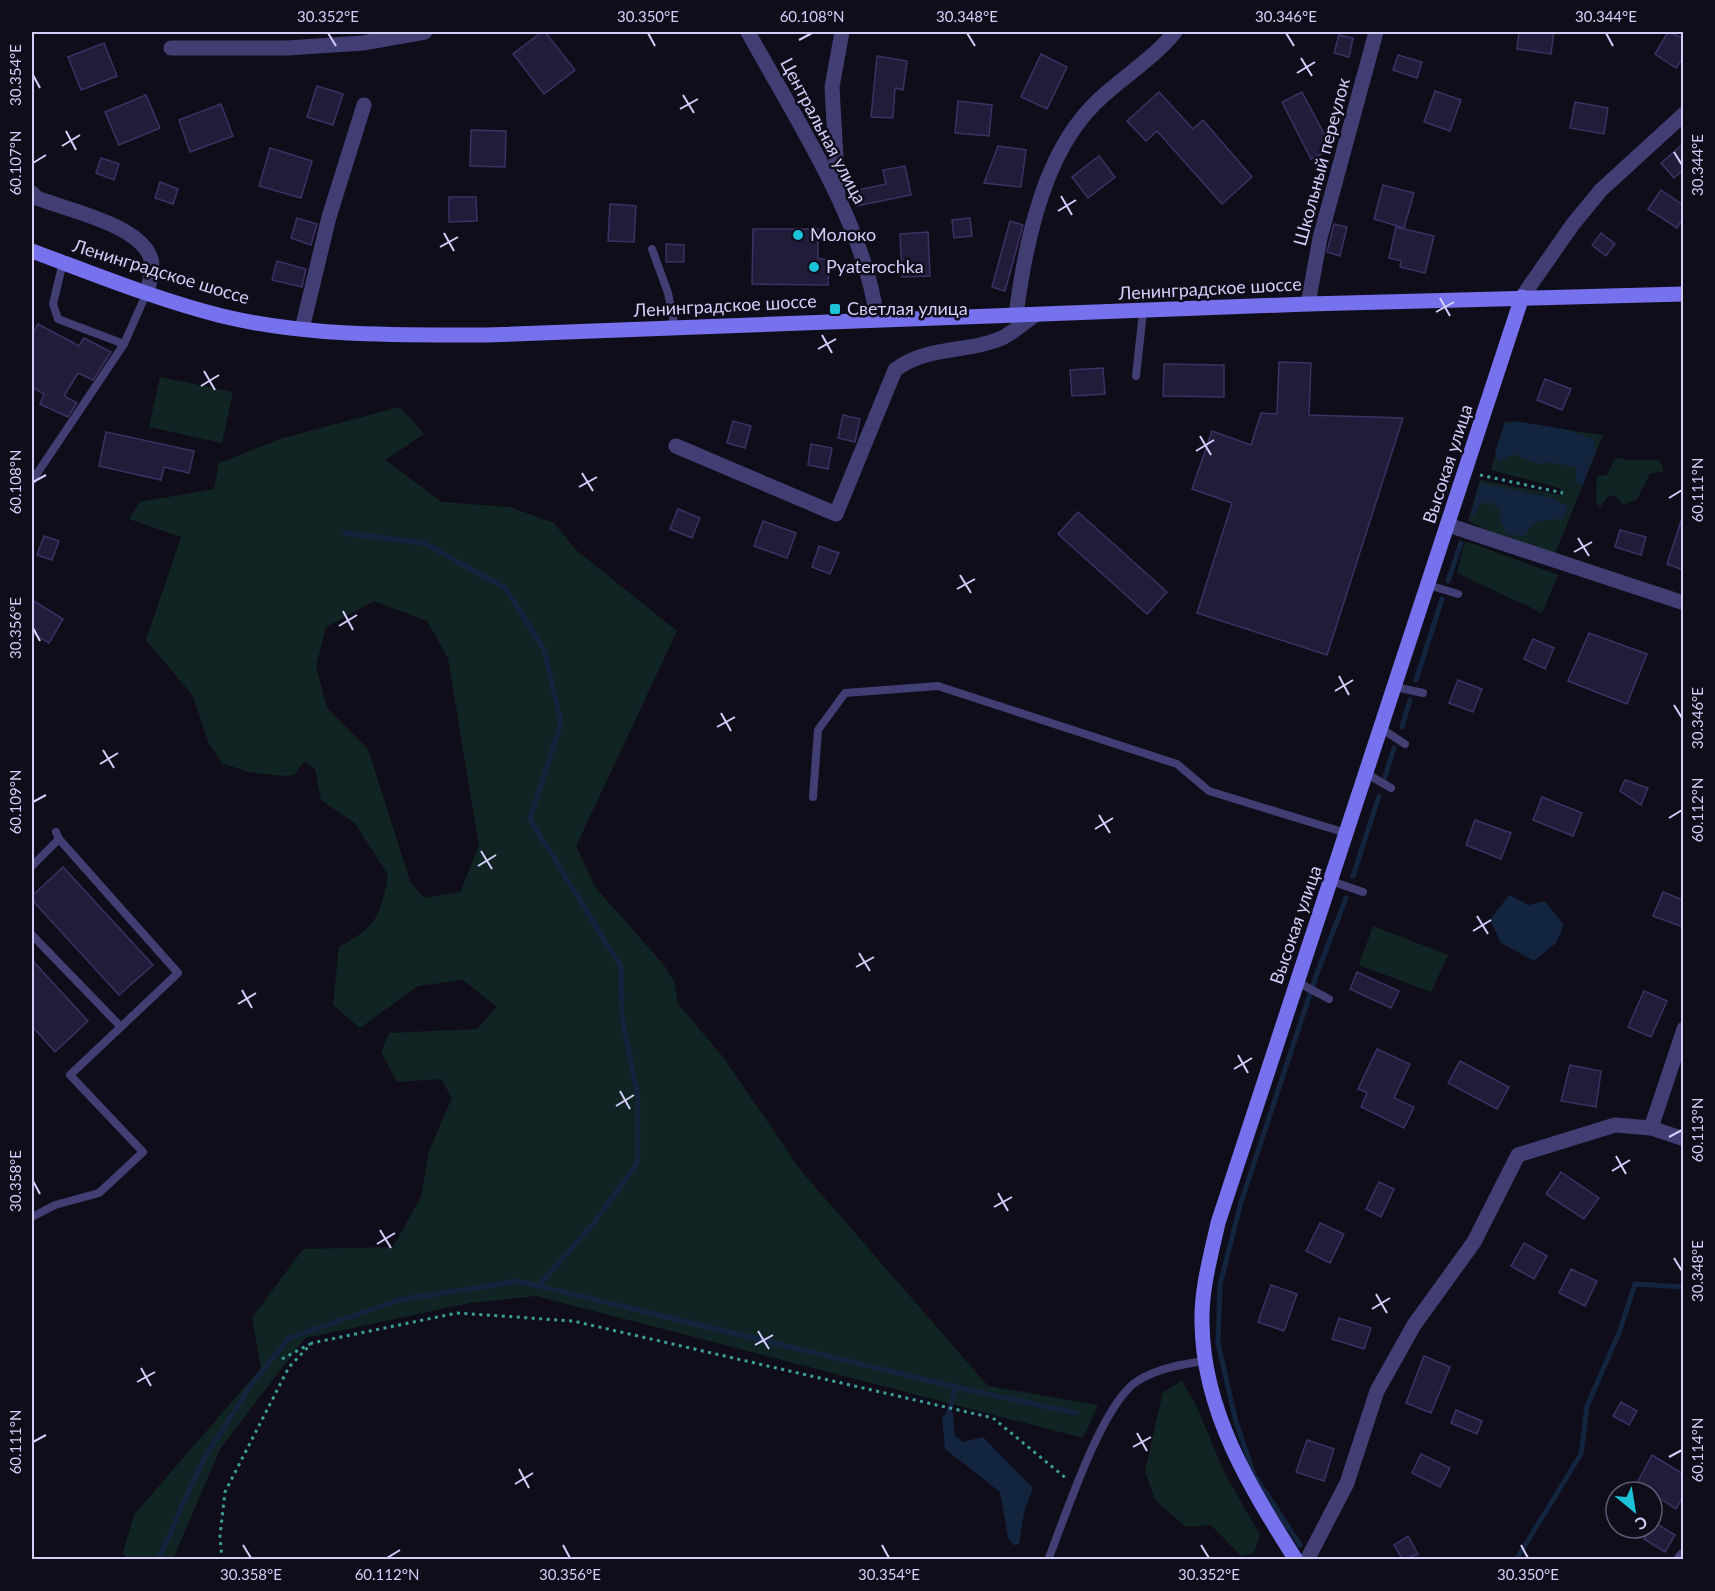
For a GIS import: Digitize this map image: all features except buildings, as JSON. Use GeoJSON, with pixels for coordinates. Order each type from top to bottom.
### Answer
{"type":"FeatureCollection","features":[{"type":"Feature","properties":{"kind":"main road","name":"Ленинградское шоссе"},"geometry":{"type":"LineString","coordinates":[[32,250],[147,292],[223,316],[302,329],[389,335],[487,335],[1308,304],[1683,294]]}},
{"type":"Feature","properties":{"kind":"main road","name":"Высокая улица"},"geometry":{"type":"LineString","coordinates":[[1296,1560],[1258,1500],[1233,1453],[1216,1408],[1205,1362],[1202,1322],[1206,1276],[1218,1223],[1301,984],[1331,881],[1522,297]]}},
{"type":"Feature","properties":{"kind":"street"},"geometry":{"type":"LineString","coordinates":[[171,48],[320,46],[363,43],[425,32]]}},
{"type":"Feature","properties":{"kind":"street","name":"Центральная улица"},"geometry":{"type":"LineString","coordinates":[[748,32],[838,197],[872,284],[877,319]]}},
{"type":"Feature","properties":{"kind":"street"},"geometry":{"type":"LineString","coordinates":[[838,197],[832,87],[842,32]]}},
{"type":"Feature","properties":{"kind":"street"},"geometry":{"type":"LineString","coordinates":[[1016,315],[1020,277],[1047,179],[1063,145],[1082,117],[1143,65],[1175,32]]}},
{"type":"Feature","properties":{"kind":"street","name":"Школьный переулок"},"geometry":{"type":"LineString","coordinates":[[1308,304],[1320,238],[1376,32]]}},
{"type":"Feature","properties":{"kind":"street"},"geometry":{"type":"LineString","coordinates":[[302,329],[329,217],[364,105]]}},
{"type":"Feature","properties":{"kind":"street"},"geometry":{"type":"LineString","coordinates":[[1522,297],[1601,190],[1683,114]]}},
{"type":"Feature","properties":{"kind":"street"},"geometry":{"type":"LineString","coordinates":[[32,193],[37,198],[128,232],[141,243],[150,256],[153,271],[147,292]]}},
{"type":"Feature","properties":{"kind":"street"},"geometry":{"type":"LineString","coordinates":[[676,446],[836,514],[896,370],[905,362],[920,356],[1002,337],[1035,315]]}},
{"type":"Feature","properties":{"kind":"street"},"geometry":{"type":"LineString","coordinates":[[1448,525],[1683,603]]}},
{"type":"Feature","properties":{"kind":"street"},"geometry":{"type":"LineString","coordinates":[[1651,1128],[1683,1029]]}},
{"type":"Feature","properties":{"kind":"street"},"geometry":{"type":"LineString","coordinates":[[1307,1560],[1347,1483],[1377,1391],[1414,1325],[1474,1242],[1518,1155],[1615,1125],[1651,1128],[1683,1139]]}},
{"type":"Feature","properties":{"kind":"lane"},"geometry":{"type":"LineString","coordinates":[[652,249],[668,293],[675,328]]}},
{"type":"Feature","properties":{"kind":"lane"},"geometry":{"type":"LineString","coordinates":[[63,262],[53,304],[58,319],[124,344]]}},
{"type":"Feature","properties":{"kind":"lane"},"geometry":{"type":"LineString","coordinates":[[32,481],[124,344],[147,292]]}},
{"type":"Feature","properties":{"kind":"lane"},"geometry":{"type":"LineString","coordinates":[[1136,376],[1143,312]]}},
{"type":"Feature","properties":{"kind":"lane"},"geometry":{"type":"LineString","coordinates":[[1428,585],[1458,594]]}},
{"type":"Feature","properties":{"kind":"lane"},"geometry":{"type":"LineString","coordinates":[[813,797],[818,730],[845,693],[938,686],[1176,764],[1209,791],[1347,834]]}},
{"type":"Feature","properties":{"kind":"lane"},"geometry":{"type":"LineString","coordinates":[[1395,687],[1423,693]]}},
{"type":"Feature","properties":{"kind":"lane"},"geometry":{"type":"LineString","coordinates":[[1382,729],[1405,744]]}},
{"type":"Feature","properties":{"kind":"lane"},"geometry":{"type":"LineString","coordinates":[[1367,774],[1391,788]]}},
{"type":"Feature","properties":{"kind":"lane"},"geometry":{"type":"LineString","coordinates":[[32,866],[58,836],[178,973],[70,1075],[143,1152],[99,1194],[55,1205],[32,1217]]}},
{"type":"Feature","properties":{"kind":"lane"},"geometry":{"type":"LineString","coordinates":[[1331,881],[1363,892]]}},
{"type":"Feature","properties":{"kind":"lane"},"geometry":{"type":"LineString","coordinates":[[32,935],[121,1027]]}},
{"type":"Feature","properties":{"kind":"lane"},"geometry":{"type":"LineString","coordinates":[[1301,984],[1329,999]]}},
{"type":"Feature","properties":{"kind":"lane"},"geometry":{"type":"LineString","coordinates":[[1048,1560],[1110,1412],[1126,1390],[1139,1380],[1176,1365],[1205,1362]]}},
{"type":"Feature","properties":{"kind":"path"},"geometry":{"type":"LineString","coordinates":[[1466,472],[1563,493]]}},
{"type":"Feature","properties":{"kind":"path"},"geometry":{"type":"LineString","coordinates":[[282,1359],[312,1343],[457,1313],[573,1321],[993,1418],[1077,1487]]}},
{"type":"Feature","properties":{"kind":"path"},"geometry":{"type":"LineString","coordinates":[[222,1560],[220,1536],[225,1492],[289,1367],[312,1343]]}},
{"type":"Feature","properties":{"kind":"green space"},"geometry":{"type":"Polygon","coordinates":[[[160,377],[233,392],[222,443],[149,427],[160,377]]]}},
{"type":"Feature","properties":{"kind":"green space"},"geometry":{"type":"Polygon","coordinates":[[[400,407],[424,434],[385,460],[442,502],[510,507],[554,523],[576,550],[677,631],[576,846],[595,887],[664,965],[674,981],[678,1004],[723,1057],[802,1172],[988,1386],[1098,1405],[1083,1438],[536,1296],[470,1303],[305,1338],[220,1449],[173,1559],[127,1559],[123,1553],[134,1515],[261,1368],[252,1318],[303,1249],[393,1247],[421,1197],[429,1151],[452,1098],[441,1079],[397,1082],[381,1052],[389,1033],[477,1029],[497,1007],[463,980],[418,986],[360,1028],[333,1005],[339,947],[369,927],[375,919],[383,901],[388,875],[355,823],[321,800],[315,769],[304,762],[294,775],[284,776],[248,772],[222,763],[209,744],[193,696],[146,640],[181,537],[129,519],[140,502],[214,489],[219,463],[283,438],[400,407]],[[374,601],[326,627],[316,666],[327,708],[368,749],[410,881],[424,898],[460,892],[479,846],[448,658],[427,621],[374,601]]]}},
{"type":"Feature","properties":{"kind":"green space"},"geometry":{"type":"Polygon","coordinates":[[[1505,421],[1603,435],[1555,554],[1509,541],[1468,521],[1480,480],[1560,495],[1560,488],[1491,470],[1505,421]]]}},
{"type":"Feature","properties":{"kind":"green space"},"geometry":{"type":"Polygon","coordinates":[[[1615,459],[1660,461],[1664,471],[1650,474],[1637,499],[1623,505],[1617,497],[1609,495],[1600,507],[1596,502],[1597,476],[1607,475],[1615,459]]]}},
{"type":"Feature","properties":{"kind":"green space"},"geometry":{"type":"Polygon","coordinates":[[[1465,541],[1558,575],[1542,613],[1457,573],[1465,541]]]}},
{"type":"Feature","properties":{"kind":"green space"},"geometry":{"type":"Polygon","coordinates":[[[1373,926],[1448,955],[1431,992],[1359,965],[1373,926]]]}},
{"type":"Feature","properties":{"kind":"green space"},"geometry":{"type":"Polygon","coordinates":[[[1182,1381],[1196,1405],[1225,1474],[1260,1535],[1254,1553],[1241,1556],[1211,1525],[1186,1527],[1155,1500],[1145,1471],[1163,1392],[1182,1381]]]}},
{"type":"Feature","properties":{"kind":"water"},"geometry":{"type":"Polygon","coordinates":[[[1514,421],[1564,429],[1594,439],[1596,453],[1583,485],[1575,481],[1577,467],[1548,462],[1539,464],[1512,454],[1499,462],[1495,452],[1504,425],[1514,421]]]}},
{"type":"Feature","properties":{"kind":"water"},"geometry":{"type":"Polygon","coordinates":[[[1480,483],[1552,498],[1567,506],[1565,518],[1535,522],[1524,536],[1507,534],[1501,522],[1500,509],[1489,502],[1480,504],[1473,517],[1470,516],[1480,483]]]}},
{"type":"Feature","properties":{"kind":"water"},"geometry":{"type":"Polygon","coordinates":[[[1509,895],[1529,905],[1545,901],[1564,925],[1556,943],[1534,961],[1501,943],[1490,920],[1509,895]]]}},
{"type":"Feature","properties":{"kind":"water"},"geometry":{"type":"Polygon","coordinates":[[[949,1411],[953,1413],[955,1436],[963,1442],[983,1437],[1033,1488],[1024,1512],[1019,1544],[1013,1545],[1008,1537],[1000,1492],[945,1449],[942,1417],[949,1411]]]}},
{"type":"Feature","properties":{"kind":"waterway"},"geometry":{"type":"LineString","coordinates":[[344,533],[424,543],[505,588],[544,649],[561,723],[530,819],[621,967],[622,1016],[638,1098],[638,1162],[594,1223],[540,1284]]}},
{"type":"Feature","properties":{"kind":"waterway"},"geometry":{"type":"LineString","coordinates":[[1448,581],[1461,543]]}},
{"type":"Feature","properties":{"kind":"waterway"},"geometry":{"type":"LineString","coordinates":[[1416,680],[1442,599]]}},
{"type":"Feature","properties":{"kind":"waterway"},"geometry":{"type":"LineString","coordinates":[[1402,727],[1410,700]]}},
{"type":"Feature","properties":{"kind":"waterway"},"geometry":{"type":"LineString","coordinates":[[1384,780],[1394,748]]}},
{"type":"Feature","properties":{"kind":"waterway"},"geometry":{"type":"LineString","coordinates":[[1353,876],[1379,796]]}},
{"type":"Feature","properties":{"kind":"waterway"},"geometry":{"type":"LineString","coordinates":[[1300,1545],[1254,1475],[1236,1422],[1218,1343],[1220,1285],[1241,1202],[1316,976],[1346,898]]}},
{"type":"Feature","properties":{"kind":"waterway"},"geometry":{"type":"LineString","coordinates":[[158,1560],[203,1460],[253,1383],[289,1338],[399,1300],[518,1281],[968,1390],[1077,1413]]}},
{"type":"Feature","properties":{"kind":"waterway"},"geometry":{"type":"LineString","coordinates":[[1516,1560],[1581,1454],[1587,1406],[1619,1333],[1635,1284],[1684,1287]]}},
{"type":"Feature","properties":{"kind":"waterway"},"geometry":{"type":"LineString","coordinates":[[949,1411],[956,1387]]}},
{"type":"Feature","properties":{"kind":"place","name":"Молоко"},"geometry":{"type":"Point","coordinates":[798,235]}},
{"type":"Feature","properties":{"kind":"place","name":"Pyaterochka"},"geometry":{"type":"Point","coordinates":[814,267]}},
{"type":"Feature","properties":{"kind":"place","name":"Светлая улица"},"geometry":{"type":"Point","coordinates":[835,309]}}]}
